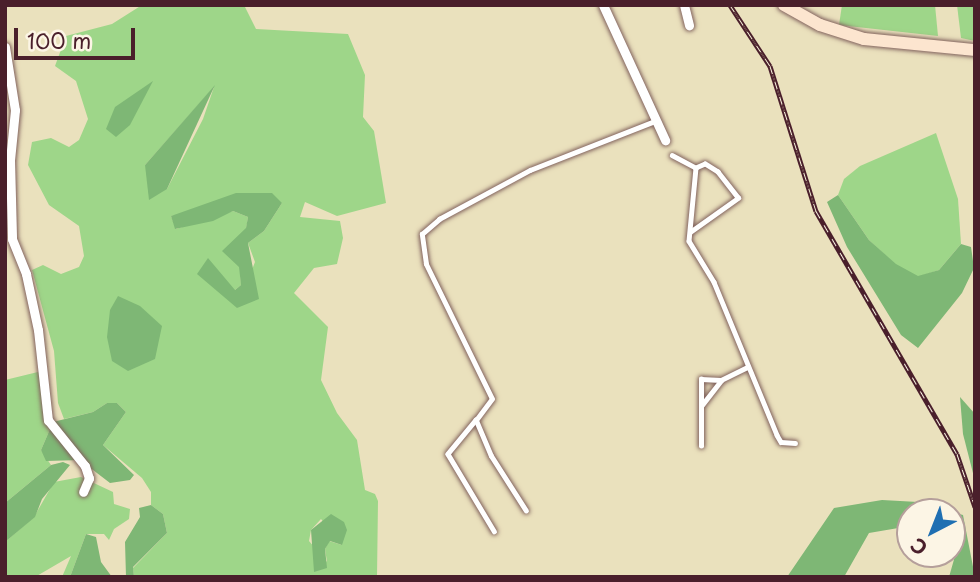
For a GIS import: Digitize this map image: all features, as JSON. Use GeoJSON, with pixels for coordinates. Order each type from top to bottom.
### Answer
{"type":"FeatureCollection","features":[{"type":"Feature","properties":{"kind":"street"},"geometry":{"type":"LineString","coordinates":[[603,5],[666,140]]}},
{"type":"Feature","properties":{"kind":"street"},"geometry":{"type":"LineString","coordinates":[[684,5],[689,25]]}},
{"type":"Feature","properties":{"kind":"street"},"geometry":{"type":"LineString","coordinates":[[784,5],[820,25],[864,38],[975,50]]}},
{"type":"Feature","properties":{"kind":"street"},"geometry":{"type":"LineString","coordinates":[[5,47],[15,110],[9,238],[26,274],[42,351],[48,419],[85,466],[89,478],[83,492]]}},
{"type":"Feature","properties":{"kind":"lane"},"geometry":{"type":"LineString","coordinates":[[494,531],[448,454],[492,399],[426,264],[422,234],[439,219],[530,170],[656,120]]}},
{"type":"Feature","properties":{"kind":"lane"},"geometry":{"type":"LineString","coordinates":[[672,155],[696,167],[705,164],[718,172],[738,198],[690,232]]}},
{"type":"Feature","properties":{"kind":"lane"},"geometry":{"type":"LineString","coordinates":[[696,167],[689,242],[714,282],[777,435],[781,442],[795,443]]}},
{"type":"Feature","properties":{"kind":"lane"},"geometry":{"type":"LineString","coordinates":[[701,407],[721,380],[748,367]]}},
{"type":"Feature","properties":{"kind":"lane"},"geometry":{"type":"LineString","coordinates":[[701,446],[701,379],[721,380]]}},
{"type":"Feature","properties":{"kind":"lane"},"geometry":{"type":"LineString","coordinates":[[476,420],[491,456],[526,511]]}},
{"type":"Feature","properties":{"kind":"green space"},"geometry":{"type":"Polygon","coordinates":[[[142,5],[244,5],[256,29],[348,34],[365,75],[363,117],[374,131],[386,203],[337,216],[305,202],[300,217],[340,221],[343,238],[337,264],[314,268],[294,293],[328,327],[321,380],[337,413],[357,440],[365,490],[375,494],[378,501],[377,577],[134,577],[133,568],[167,533],[163,514],[151,505],[151,492],[142,478],[103,445],[126,412],[117,403],[107,403],[93,412],[64,419],[58,403],[54,351],[32,270],[43,265],[61,274],[79,267],[84,256],[79,226],[49,205],[28,165],[32,142],[51,138],[69,147],[79,140],[88,119],[76,81],[55,66],[66,36],[112,24],[142,5]],[[214,87],[145,165],[167,189],[203,119],[214,87]],[[282,203],[171,216],[176,229],[233,211],[248,217],[240,267],[241,285],[235,290],[237,308],[255,262],[248,243],[264,231],[282,203]],[[321,519],[311,530],[309,541],[327,562],[325,549],[329,541],[342,545],[321,519]]]}},
{"type":"Feature","properties":{"kind":"green space"},"geometry":{"type":"Polygon","coordinates":[[[842,5],[935,5],[938,36],[839,25],[842,5]]]}},
{"type":"Feature","properties":{"kind":"green space"},"geometry":{"type":"Polygon","coordinates":[[[957,5],[975,5],[975,41],[961,38],[957,5]]]}},
{"type":"Feature","properties":{"kind":"green space"},"geometry":{"type":"Polygon","coordinates":[[[153,81],[130,125],[116,137],[106,129],[115,107],[153,81]]]}},
{"type":"Feature","properties":{"kind":"green space"},"geometry":{"type":"Polygon","coordinates":[[[215,85],[167,189],[149,200],[145,165],[215,85]]]}},
{"type":"Feature","properties":{"kind":"green space"},"geometry":{"type":"Polygon","coordinates":[[[936,133],[958,199],[961,244],[939,270],[918,277],[896,265],[869,240],[838,195],[844,179],[860,166],[936,133]]]}},
{"type":"Feature","properties":{"kind":"green space"},"geometry":{"type":"Polygon","coordinates":[[[236,193],[272,193],[282,203],[264,231],[248,243],[259,299],[237,308],[197,274],[208,258],[235,290],[241,285],[239,267],[222,251],[246,228],[248,217],[233,211],[213,221],[175,229],[171,216],[236,193]]]}},
{"type":"Feature","properties":{"kind":"green space"},"geometry":{"type":"Polygon","coordinates":[[[838,195],[869,240],[896,264],[918,276],[939,270],[961,244],[971,247],[974,268],[962,293],[918,348],[901,335],[847,247],[827,202],[838,195]]]}},
{"type":"Feature","properties":{"kind":"green space"},"geometry":{"type":"Polygon","coordinates":[[[118,296],[140,306],[162,326],[155,359],[128,371],[112,361],[107,337],[110,310],[118,296]]]}},
{"type":"Feature","properties":{"kind":"green space"},"geometry":{"type":"Polygon","coordinates":[[[42,371],[44,407],[53,422],[41,450],[51,465],[5,503],[5,380],[42,371]]]}},
{"type":"Feature","properties":{"kind":"green space"},"geometry":{"type":"Polygon","coordinates":[[[960,397],[975,414],[975,481],[963,434],[960,397]]]}},
{"type":"Feature","properties":{"kind":"green space"},"geometry":{"type":"Polygon","coordinates":[[[107,403],[117,403],[126,412],[103,445],[134,475],[130,480],[110,483],[80,460],[46,461],[41,450],[53,422],[93,412],[107,403]]]}},
{"type":"Feature","properties":{"kind":"green space"},"geometry":{"type":"Polygon","coordinates":[[[63,462],[70,465],[42,499],[35,517],[5,542],[5,503],[51,465],[63,462]]]}},
{"type":"Feature","properties":{"kind":"green space"},"geometry":{"type":"Polygon","coordinates":[[[81,477],[113,492],[114,504],[130,509],[129,519],[114,529],[109,540],[104,534],[86,534],[70,577],[62,577],[71,556],[35,577],[5,577],[5,542],[34,517],[54,482],[81,477]]]}},
{"type":"Feature","properties":{"kind":"green space"},"geometry":{"type":"Polygon","coordinates":[[[882,500],[896,501],[896,528],[869,533],[844,577],[787,577],[834,508],[882,500]]]}},
{"type":"Feature","properties":{"kind":"green space"},"geometry":{"type":"Polygon","coordinates":[[[151,505],[163,514],[167,533],[133,567],[134,577],[126,577],[125,542],[140,517],[139,508],[151,505]]]}},
{"type":"Feature","properties":{"kind":"green space"},"geometry":{"type":"Polygon","coordinates":[[[331,514],[344,522],[347,530],[342,545],[330,541],[325,549],[327,568],[314,572],[311,530],[331,514]]]}},
{"type":"Feature","properties":{"kind":"green space"},"geometry":{"type":"Polygon","coordinates":[[[966,530],[975,577],[949,577],[952,568],[966,568],[966,530]]]}},
{"type":"Feature","properties":{"kind":"green space"},"geometry":{"type":"Polygon","coordinates":[[[86,534],[96,537],[101,562],[112,577],[70,577],[86,534]]]}},
{"type":"Feature","properties":{"kind":"railway"},"geometry":{"type":"LineString","coordinates":[[730,5],[770,66],[816,211],[957,454],[975,507]]}}]}
